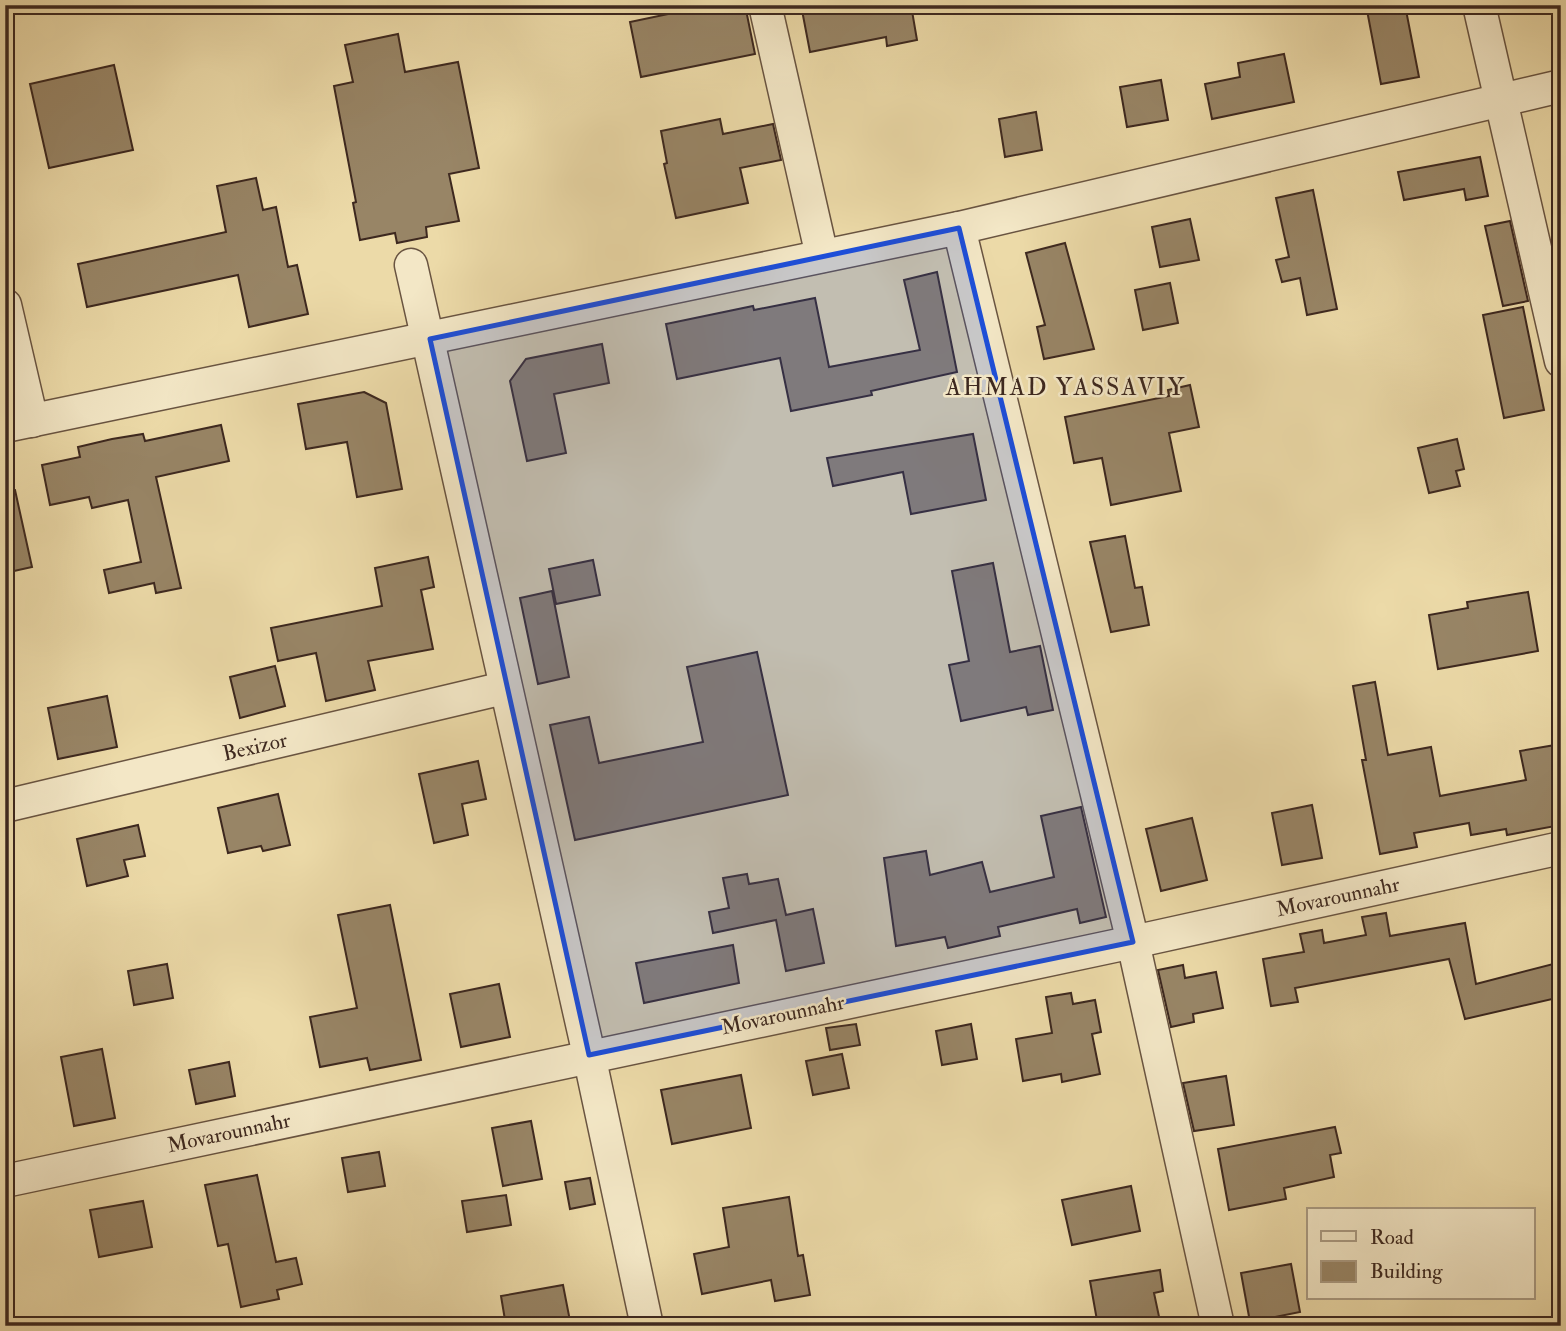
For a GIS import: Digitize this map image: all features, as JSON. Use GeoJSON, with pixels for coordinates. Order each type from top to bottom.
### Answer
{"type":"FeatureCollection","features":[{"type":"Feature","properties":{"kind":"street"},"geometry":{"type":"LineString","coordinates":[[765,5],[822,256]]}},
{"type":"Feature","properties":{"kind":"street"},"geometry":{"type":"LineString","coordinates":[[1479,5],[1561,361]]}},
{"type":"Feature","properties":{"kind":"street"},"geometry":{"type":"LineString","coordinates":[[5,305],[18,424],[959,228],[1561,86]]}},
{"type":"Feature","properties":{"kind":"street"},"geometry":{"type":"LineString","coordinates":[[959,228],[1133,942],[1218,1326]]}},
{"type":"Feature","properties":{"kind":"street"},"geometry":{"type":"LineString","coordinates":[[411,265],[430,339],[504,688],[589,1055],[647,1326]]}},
{"type":"Feature","properties":{"kind":"street","name":"Bexizor"},"geometry":{"type":"LineString","coordinates":[[5,806],[504,688]]}},
{"type":"Feature","properties":{"kind":"street","name":"Movarounnahr"},"geometry":{"type":"LineString","coordinates":[[5,1181],[589,1055],[1133,942],[1561,848]]}},
{"type":"Feature","properties":{"kind":"highlighted area"},"geometry":{"type":"Polygon","coordinates":[[[959,228],[1133,942],[589,1055],[430,339],[959,228]]]}},
{"type":"Feature","properties":{"kind":"building"},"geometry":{"type":"Polygon","coordinates":[[[711,5],[745,5],[755,54],[641,77],[630,22],[711,5]]]}},
{"type":"Feature","properties":{"kind":"building"},"geometry":{"type":"Polygon","coordinates":[[[801,5],[911,5],[917,40],[887,46],[886,37],[810,52],[801,5]]]}},
{"type":"Feature","properties":{"kind":"building"},"geometry":{"type":"Polygon","coordinates":[[[1366,5],[1405,5],[1419,77],[1381,84],[1366,5]]]}},
{"type":"Feature","properties":{"kind":"building"},"geometry":{"type":"Polygon","coordinates":[[[398,34],[405,72],[458,62],[479,168],[449,174],[459,221],[426,227],[427,237],[397,243],[395,233],[360,240],[353,203],[356,202],[334,86],[353,82],[345,45],[398,34]]]}},
{"type":"Feature","properties":{"kind":"building"},"geometry":{"type":"Polygon","coordinates":[[[1284,54],[1294,102],[1212,119],[1205,84],[1240,77],[1238,63],[1284,54]]]}},
{"type":"Feature","properties":{"kind":"building"},"geometry":{"type":"Polygon","coordinates":[[[114,65],[133,150],[49,168],[30,84],[114,65]]]}},
{"type":"Feature","properties":{"kind":"building"},"geometry":{"type":"Polygon","coordinates":[[[1161,80],[1168,120],[1127,127],[1120,87],[1161,80]]]}},
{"type":"Feature","properties":{"kind":"building"},"geometry":{"type":"Polygon","coordinates":[[[1036,112],[1042,150],[1005,157],[999,119],[1036,112]]]}},
{"type":"Feature","properties":{"kind":"building"},"geometry":{"type":"Polygon","coordinates":[[[720,119],[723,134],[773,124],[781,160],[740,168],[748,203],[676,218],[664,164],[667,163],[661,131],[720,119]]]}},
{"type":"Feature","properties":{"kind":"building"},"geometry":{"type":"Polygon","coordinates":[[[1480,157],[1488,196],[1466,200],[1464,189],[1404,200],[1398,172],[1480,157]]]}},
{"type":"Feature","properties":{"kind":"building"},"geometry":{"type":"Polygon","coordinates":[[[256,178],[263,210],[276,207],[288,267],[297,265],[308,314],[249,327],[238,275],[87,307],[78,264],[226,232],[217,186],[256,178]]]}},
{"type":"Feature","properties":{"kind":"building"},"geometry":{"type":"Polygon","coordinates":[[[1313,190],[1337,309],[1307,315],[1300,278],[1282,282],[1276,260],[1289,257],[1276,198],[1313,190]]]}},
{"type":"Feature","properties":{"kind":"building"},"geometry":{"type":"Polygon","coordinates":[[[1190,219],[1199,260],[1160,267],[1152,227],[1190,219]]]}},
{"type":"Feature","properties":{"kind":"building"},"geometry":{"type":"Polygon","coordinates":[[[1510,221],[1528,301],[1503,306],[1485,226],[1510,221]]]}},
{"type":"Feature","properties":{"kind":"building"},"geometry":{"type":"Polygon","coordinates":[[[1065,243],[1094,349],[1044,359],[1037,327],[1045,325],[1026,253],[1065,243]]]}},
{"type":"Feature","properties":{"kind":"building"},"geometry":{"type":"Polygon","coordinates":[[[937,272],[957,372],[871,391],[872,395],[791,411],[780,358],[677,379],[666,324],[753,306],[754,310],[815,298],[829,367],[920,350],[904,280],[937,272]]]}},
{"type":"Feature","properties":{"kind":"building"},"geometry":{"type":"Polygon","coordinates":[[[1170,283],[1178,323],[1143,330],[1135,290],[1170,283]]]}},
{"type":"Feature","properties":{"kind":"building"},"geometry":{"type":"Polygon","coordinates":[[[1523,307],[1544,410],[1504,418],[1483,315],[1523,307]]]}},
{"type":"Feature","properties":{"kind":"building"},"geometry":{"type":"Polygon","coordinates":[[[602,344],[609,383],[554,394],[566,453],[527,461],[510,381],[526,359],[602,344]]]}},
{"type":"Feature","properties":{"kind":"building"},"geometry":{"type":"Polygon","coordinates":[[[1190,385],[1199,427],[1169,433],[1181,491],[1111,505],[1102,458],[1074,463],[1065,417],[1169,396],[1168,390],[1190,385]]]}},
{"type":"Feature","properties":{"kind":"building"},"geometry":{"type":"Polygon","coordinates":[[[364,392],[386,403],[402,489],[357,497],[347,442],[306,449],[298,404],[364,392]]]}},
{"type":"Feature","properties":{"kind":"building"},"geometry":{"type":"Polygon","coordinates":[[[221,425],[229,461],[156,477],[181,588],[156,593],[154,583],[109,593],[104,570],[141,562],[128,500],[92,508],[89,497],[50,505],[42,465],[80,457],[78,447],[112,439],[143,434],[145,441],[221,425]]]}},
{"type":"Feature","properties":{"kind":"building"},"geometry":{"type":"Polygon","coordinates":[[[973,434],[986,500],[911,514],[903,472],[833,486],[827,458],[973,434]]]}},
{"type":"Feature","properties":{"kind":"building"},"geometry":{"type":"Polygon","coordinates":[[[1457,439],[1464,469],[1456,471],[1460,486],[1429,493],[1418,448],[1457,439]]]}},
{"type":"Feature","properties":{"kind":"building"},"geometry":{"type":"Polygon","coordinates":[[[15,490],[32,567],[5,573],[5,491],[15,490]]]}},
{"type":"Feature","properties":{"kind":"building"},"geometry":{"type":"Polygon","coordinates":[[[1125,536],[1135,588],[1142,587],[1149,625],[1111,632],[1090,542],[1125,536]]]}},
{"type":"Feature","properties":{"kind":"building"},"geometry":{"type":"Polygon","coordinates":[[[428,557],[434,587],[421,590],[433,649],[368,661],[375,690],[326,701],[316,653],[278,661],[271,628],[382,606],[375,568],[428,557]]]}},
{"type":"Feature","properties":{"kind":"building"},"geometry":{"type":"Polygon","coordinates":[[[593,560],[600,595],[556,604],[549,569],[593,560]]]}},
{"type":"Feature","properties":{"kind":"building"},"geometry":{"type":"Polygon","coordinates":[[[993,563],[1010,652],[1040,646],[1053,710],[1028,715],[1026,707],[961,721],[949,665],[969,661],[952,571],[993,563]]]}},
{"type":"Feature","properties":{"kind":"building"},"geometry":{"type":"Polygon","coordinates":[[[552,591],[569,677],[538,684],[520,598],[552,591]]]}},
{"type":"Feature","properties":{"kind":"building"},"geometry":{"type":"Polygon","coordinates":[[[1528,592],[1538,651],[1438,669],[1429,615],[1468,608],[1467,602],[1528,592]]]}},
{"type":"Feature","properties":{"kind":"building"},"geometry":{"type":"Polygon","coordinates":[[[757,652],[788,795],[575,840],[550,725],[589,717],[599,763],[703,742],[687,667],[757,652]]]}},
{"type":"Feature","properties":{"kind":"building"},"geometry":{"type":"Polygon","coordinates":[[[275,666],[285,706],[240,718],[230,677],[275,666]]]}},
{"type":"Feature","properties":{"kind":"building"},"geometry":{"type":"Polygon","coordinates":[[[1375,682],[1388,755],[1431,747],[1440,796],[1526,780],[1520,751],[1561,744],[1561,825],[1507,835],[1506,829],[1471,835],[1469,823],[1414,833],[1417,847],[1380,854],[1362,760],[1366,760],[1353,686],[1375,682]]]}},
{"type":"Feature","properties":{"kind":"building"},"geometry":{"type":"Polygon","coordinates":[[[107,696],[117,747],[58,759],[48,708],[107,696]]]}},
{"type":"Feature","properties":{"kind":"building"},"geometry":{"type":"Polygon","coordinates":[[[478,761],[486,799],[462,804],[468,835],[434,843],[419,774],[478,761]]]}},
{"type":"Feature","properties":{"kind":"building"},"geometry":{"type":"Polygon","coordinates":[[[278,794],[290,845],[263,851],[261,846],[228,853],[218,808],[278,794]]]}},
{"type":"Feature","properties":{"kind":"building"},"geometry":{"type":"Polygon","coordinates":[[[1312,805],[1322,858],[1282,865],[1272,813],[1312,805]]]}},
{"type":"Feature","properties":{"kind":"building"},"geometry":{"type":"Polygon","coordinates":[[[1081,807],[1106,917],[1080,923],[1077,909],[998,927],[1000,936],[948,948],[945,937],[896,946],[884,858],[926,851],[930,875],[982,862],[990,892],[1054,877],[1041,816],[1081,807]]]}},
{"type":"Feature","properties":{"kind":"building"},"geometry":{"type":"Polygon","coordinates":[[[1192,818],[1207,880],[1161,891],[1146,829],[1192,818]]]}},
{"type":"Feature","properties":{"kind":"building"},"geometry":{"type":"Polygon","coordinates":[[[138,825],[145,856],[124,860],[128,876],[87,886],[77,839],[138,825]]]}},
{"type":"Feature","properties":{"kind":"building"},"geometry":{"type":"Polygon","coordinates":[[[747,874],[749,884],[778,879],[786,915],[813,909],[824,963],[786,971],[776,920],[713,933],[709,912],[729,908],[723,878],[747,874]]]}},
{"type":"Feature","properties":{"kind":"building"},"geometry":{"type":"Polygon","coordinates":[[[390,905],[421,1060],[370,1070],[367,1058],[320,1067],[310,1017],[357,1008],[338,915],[390,905]]]}},
{"type":"Feature","properties":{"kind":"building"},"geometry":{"type":"Polygon","coordinates":[[[1386,913],[1390,936],[1465,923],[1476,984],[1561,962],[1561,997],[1465,1019],[1449,959],[1295,988],[1298,1002],[1271,1006],[1263,959],[1304,952],[1300,934],[1322,930],[1324,943],[1366,935],[1362,917],[1386,913]]]}},
{"type":"Feature","properties":{"kind":"building"},"geometry":{"type":"Polygon","coordinates":[[[733,945],[739,983],[644,1003],[636,963],[733,945]]]}},
{"type":"Feature","properties":{"kind":"building"},"geometry":{"type":"Polygon","coordinates":[[[167,964],[173,998],[134,1005],[128,971],[167,964]]]}},
{"type":"Feature","properties":{"kind":"building"},"geometry":{"type":"Polygon","coordinates":[[[1183,965],[1185,978],[1216,972],[1223,1008],[1193,1014],[1194,1022],[1171,1027],[1158,970],[1183,965]]]}},
{"type":"Feature","properties":{"kind":"building"},"geometry":{"type":"Polygon","coordinates":[[[499,984],[510,1037],[461,1047],[450,994],[499,984]]]}},
{"type":"Feature","properties":{"kind":"building"},"geometry":{"type":"Polygon","coordinates":[[[1071,993],[1073,1004],[1095,1000],[1101,1032],[1092,1034],[1100,1074],[1062,1082],[1061,1074],[1023,1081],[1016,1039],[1052,1033],[1046,997],[1071,993]]]}},
{"type":"Feature","properties":{"kind":"building"},"geometry":{"type":"Polygon","coordinates":[[[856,1024],[860,1045],[830,1050],[826,1028],[856,1024]]]}},
{"type":"Feature","properties":{"kind":"building"},"geometry":{"type":"Polygon","coordinates":[[[971,1024],[977,1059],[942,1065],[936,1031],[971,1024]]]}},
{"type":"Feature","properties":{"kind":"building"},"geometry":{"type":"Polygon","coordinates":[[[102,1049],[115,1118],[74,1126],[61,1057],[102,1049]]]}},
{"type":"Feature","properties":{"kind":"building"},"geometry":{"type":"Polygon","coordinates":[[[842,1054],[849,1088],[813,1095],[806,1061],[842,1054]]]}},
{"type":"Feature","properties":{"kind":"building"},"geometry":{"type":"Polygon","coordinates":[[[229,1062],[235,1096],[196,1104],[189,1070],[229,1062]]]}},
{"type":"Feature","properties":{"kind":"building"},"geometry":{"type":"Polygon","coordinates":[[[741,1075],[751,1128],[672,1144],[661,1090],[741,1075]]]}},
{"type":"Feature","properties":{"kind":"building"},"geometry":{"type":"Polygon","coordinates":[[[1226,1076],[1234,1125],[1194,1131],[1183,1083],[1226,1076]]]}},
{"type":"Feature","properties":{"kind":"building"},"geometry":{"type":"Polygon","coordinates":[[[531,1121],[542,1179],[503,1186],[492,1128],[531,1121]]]}},
{"type":"Feature","properties":{"kind":"building"},"geometry":{"type":"Polygon","coordinates":[[[1335,1127],[1341,1153],[1330,1155],[1334,1177],[1284,1188],[1286,1199],[1229,1210],[1218,1149],[1335,1127]]]}},
{"type":"Feature","properties":{"kind":"building"},"geometry":{"type":"Polygon","coordinates":[[[379,1152],[385,1186],[348,1192],[342,1158],[379,1152]]]}},
{"type":"Feature","properties":{"kind":"building"},"geometry":{"type":"Polygon","coordinates":[[[257,1175],[276,1262],[296,1258],[302,1284],[277,1290],[279,1299],[241,1307],[228,1244],[218,1246],[205,1185],[257,1175]]]}},
{"type":"Feature","properties":{"kind":"building"},"geometry":{"type":"Polygon","coordinates":[[[590,1178],[595,1204],[570,1209],[565,1182],[590,1178]]]}},
{"type":"Feature","properties":{"kind":"building"},"geometry":{"type":"Polygon","coordinates":[[[1131,1186],[1140,1231],[1072,1245],[1062,1200],[1131,1186]]]}},
{"type":"Feature","properties":{"kind":"building"},"geometry":{"type":"Polygon","coordinates":[[[506,1195],[511,1225],[467,1232],[462,1201],[506,1195]]]}},
{"type":"Feature","properties":{"kind":"building"},"geometry":{"type":"Polygon","coordinates":[[[789,1197],[798,1256],[803,1255],[810,1295],[775,1301],[771,1280],[702,1294],[694,1254],[729,1247],[723,1208],[789,1197]]]}},
{"type":"Feature","properties":{"kind":"building"},"geometry":{"type":"Polygon","coordinates":[[[143,1201],[152,1247],[99,1257],[90,1210],[143,1201]]]}},
{"type":"Feature","properties":{"kind":"building"},"geometry":{"type":"Polygon","coordinates":[[[1291,1264],[1300,1312],[1250,1322],[1241,1273],[1291,1264]]]}},
{"type":"Feature","properties":{"kind":"building"},"geometry":{"type":"Polygon","coordinates":[[[1160,1270],[1163,1291],[1154,1293],[1161,1326],[1098,1326],[1090,1281],[1160,1270]]]}},
{"type":"Feature","properties":{"kind":"building"},"geometry":{"type":"Polygon","coordinates":[[[563,1285],[571,1326],[506,1326],[501,1296],[563,1285]]]}},
{"type":"Feature","properties":{"kind":"district","name":"AHMAD YASSAVIY"},"geometry":{"type":"Point","coordinates":[1066,387]}}]}
